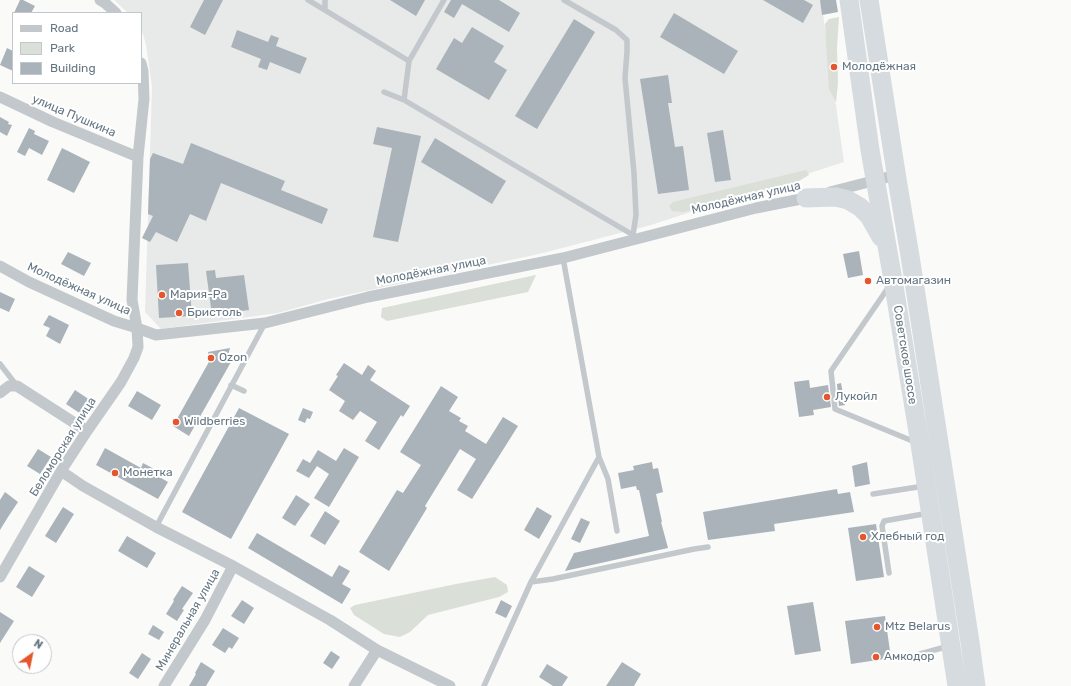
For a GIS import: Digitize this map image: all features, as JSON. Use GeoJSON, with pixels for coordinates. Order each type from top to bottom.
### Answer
{"type":"FeatureCollection","features":[{"type":"Feature","properties":{"kind":"highway","name":"Советское шоссе"},"geometry":{"type":"LineString","coordinates":[[849,0],[875,181],[927,486],[958,686]]}},
{"type":"Feature","properties":{"kind":"highway","name":"Советское шоссе"},"geometry":{"type":"LineString","coordinates":[[869,0],[976,686]]}},
{"type":"Feature","properties":{"kind":"highway"},"geometry":{"type":"LineString","coordinates":[[806,198],[836,197],[848,200],[860,207],[869,216],[887,248]]}},
{"type":"Feature","properties":{"kind":"street"},"geometry":{"type":"LineString","coordinates":[[100,0],[115,12]]}},
{"type":"Feature","properties":{"kind":"street","name":"Беломорская улица"},"geometry":{"type":"LineString","coordinates":[[0,577],[61,471],[86,431],[121,382],[134,358],[138,347],[137,328],[132,300],[138,157],[144,99],[142,67]]}},
{"type":"Feature","properties":{"kind":"street","name":"улица Пушкина"},"geometry":{"type":"LineString","coordinates":[[0,97],[53,122],[138,157]]}},
{"type":"Feature","properties":{"kind":"street","name":"Молодёжная улица"},"geometry":{"type":"LineString","coordinates":[[0,266],[29,282],[114,321],[156,335],[265,323],[368,297],[563,258],[635,236],[855,187],[896,175]]}},
{"type":"Feature","properties":{"kind":"street"},"geometry":{"type":"LineString","coordinates":[[0,394],[9,386],[17,386],[86,431]]}},
{"type":"Feature","properties":{"kind":"street"},"geometry":{"type":"LineString","coordinates":[[61,471],[83,486],[156,527],[233,566],[330,620],[377,650],[450,686]]}},
{"type":"Feature","properties":{"kind":"street","name":"Минеральная улица"},"geometry":{"type":"LineString","coordinates":[[164,686],[205,620],[233,566]]}},
{"type":"Feature","properties":{"kind":"street"},"geometry":{"type":"LineString","coordinates":[[354,686],[377,650]]}},
{"type":"Feature","properties":{"kind":"lane"},"geometry":{"type":"LineString","coordinates":[[308,0],[409,61]]}},
{"type":"Feature","properties":{"kind":"lane"},"geometry":{"type":"LineString","coordinates":[[325,0],[325,10]]}},
{"type":"Feature","properties":{"kind":"lane"},"geometry":{"type":"LineString","coordinates":[[404,100],[409,61],[444,0]]}},
{"type":"Feature","properties":{"kind":"lane"},"geometry":{"type":"LineString","coordinates":[[384,92],[404,100],[635,236],[636,215],[634,174],[626,78],[628,52],[627,40],[616,30],[564,0]]}},
{"type":"Feature","properties":{"kind":"lane"},"geometry":{"type":"LineString","coordinates":[[563,258],[599,457],[608,479],[617,532]]}},
{"type":"Feature","properties":{"kind":"lane"},"geometry":{"type":"LineString","coordinates":[[893,280],[831,371],[835,409],[920,444]]}},
{"type":"Feature","properties":{"kind":"lane"},"geometry":{"type":"LineString","coordinates":[[156,527],[265,323]]}},
{"type":"Feature","properties":{"kind":"lane"},"geometry":{"type":"LineString","coordinates":[[0,364],[17,386]]}},
{"type":"Feature","properties":{"kind":"lane"},"geometry":{"type":"LineString","coordinates":[[232,385],[244,391]]}},
{"type":"Feature","properties":{"kind":"lane"},"geometry":{"type":"LineString","coordinates":[[484,686],[531,582],[599,457]]}},
{"type":"Feature","properties":{"kind":"lane"},"geometry":{"type":"LineString","coordinates":[[873,494],[927,486]]}},
{"type":"Feature","properties":{"kind":"lane"},"geometry":{"type":"LineString","coordinates":[[889,573],[882,526],[884,521],[931,512]]}},
{"type":"Feature","properties":{"kind":"lane"},"geometry":{"type":"LineString","coordinates":[[531,582],[553,579],[708,547]]}},
{"type":"Feature","properties":{"kind":"lane"},"geometry":{"type":"LineString","coordinates":[[920,654],[951,646]]}},
{"type":"Feature","properties":{"kind":"shaded area"},"geometry":{"type":"Polygon","coordinates":[[[114,0],[821,0],[844,162],[651,225],[539,254],[328,299],[278,313],[161,329],[145,312],[152,87],[146,45],[142,32],[142,12],[127,12],[114,0]]]}},
{"type":"Feature","properties":{"kind":"green space"},"geometry":{"type":"Polygon","coordinates":[[[839,17],[837,48],[838,83],[836,102],[829,89],[825,24],[829,19],[839,17]]]}},
{"type":"Feature","properties":{"kind":"green space"},"geometry":{"type":"Polygon","coordinates":[[[806,170],[809,175],[794,184],[683,212],[672,211],[669,206],[673,202],[806,170]]]}},
{"type":"Feature","properties":{"kind":"green space"},"geometry":{"type":"Polygon","coordinates":[[[536,275],[528,292],[387,321],[381,317],[382,308],[536,275]]]}},
{"type":"Feature","properties":{"kind":"green space"},"geometry":{"type":"Polygon","coordinates":[[[495,577],[507,585],[508,592],[499,597],[428,615],[410,632],[400,637],[384,634],[354,615],[350,608],[355,605],[495,577]]]}},
{"type":"Feature","properties":{"kind":"building"},"geometry":{"type":"Polygon","coordinates":[[[20,0],[35,6],[32,12],[14,12],[20,0]]]}},
{"type":"Feature","properties":{"kind":"building"},"geometry":{"type":"Polygon","coordinates":[[[204,0],[223,0],[205,35],[190,27],[204,0]]]}},
{"type":"Feature","properties":{"kind":"building"},"geometry":{"type":"Polygon","coordinates":[[[390,0],[425,0],[416,16],[390,0]]]}},
{"type":"Feature","properties":{"kind":"building"},"geometry":{"type":"Polygon","coordinates":[[[451,0],[499,0],[520,13],[509,32],[462,4],[454,18],[444,12],[451,0]]]}},
{"type":"Feature","properties":{"kind":"building"},"geometry":{"type":"Polygon","coordinates":[[[763,0],[804,0],[813,5],[803,23],[763,0]]]}},
{"type":"Feature","properties":{"kind":"building"},"geometry":{"type":"Polygon","coordinates":[[[820,0],[836,0],[838,12],[822,15],[820,0]]]}},
{"type":"Feature","properties":{"kind":"building"},"geometry":{"type":"Polygon","coordinates":[[[674,13],[738,51],[724,74],[660,37],[674,13]]]}},
{"type":"Feature","properties":{"kind":"building"},"geometry":{"type":"Polygon","coordinates":[[[574,19],[595,32],[537,129],[515,116],[574,19]]]}},
{"type":"Feature","properties":{"kind":"building"},"geometry":{"type":"Polygon","coordinates":[[[472,27],[504,46],[494,62],[507,70],[489,100],[436,69],[454,38],[462,43],[472,27]]]}},
{"type":"Feature","properties":{"kind":"building"},"geometry":{"type":"Polygon","coordinates":[[[237,30],[268,42],[271,35],[279,38],[276,46],[307,58],[300,74],[270,62],[267,70],[258,67],[261,59],[231,47],[237,30]]]}},
{"type":"Feature","properties":{"kind":"building"},"geometry":{"type":"Polygon","coordinates":[[[7,48],[12,50],[12,71],[0,65],[7,48]]]}},
{"type":"Feature","properties":{"kind":"building"},"geometry":{"type":"Polygon","coordinates":[[[668,75],[672,103],[668,103],[675,147],[683,146],[689,190],[658,194],[640,79],[668,75]]]}},
{"type":"Feature","properties":{"kind":"building"},"geometry":{"type":"Polygon","coordinates":[[[0,117],[9,122],[8,124],[12,125],[7,136],[0,132],[0,117]]]}},
{"type":"Feature","properties":{"kind":"building"},"geometry":{"type":"Polygon","coordinates":[[[377,127],[421,136],[398,242],[373,237],[392,148],[373,144],[377,127]]]}},
{"type":"Feature","properties":{"kind":"building"},"geometry":{"type":"Polygon","coordinates":[[[29,128],[35,131],[34,134],[49,141],[42,155],[29,148],[25,156],[17,152],[29,128]]]}},
{"type":"Feature","properties":{"kind":"building"},"geometry":{"type":"Polygon","coordinates":[[[723,130],[731,180],[715,182],[707,133],[723,130]]]}},
{"type":"Feature","properties":{"kind":"building"},"geometry":{"type":"Polygon","coordinates":[[[435,138],[506,181],[492,204],[421,162],[435,138]]]}},
{"type":"Feature","properties":{"kind":"building"},"geometry":{"type":"Polygon","coordinates":[[[191,143],[285,181],[281,190],[328,209],[322,224],[221,183],[206,221],[190,214],[177,242],[156,232],[150,242],[142,238],[153,216],[148,214],[150,159],[153,153],[183,164],[191,143]]]}},
{"type":"Feature","properties":{"kind":"building"},"geometry":{"type":"Polygon","coordinates":[[[62,148],[90,162],[74,193],[47,180],[62,148]]]}},
{"type":"Feature","properties":{"kind":"building"},"geometry":{"type":"Polygon","coordinates":[[[859,251],[863,275],[848,278],[843,254],[859,251]]]}},
{"type":"Feature","properties":{"kind":"building"},"geometry":{"type":"Polygon","coordinates":[[[68,252],[91,263],[84,276],[61,264],[68,252]]]}},
{"type":"Feature","properties":{"kind":"building"},"geometry":{"type":"Polygon","coordinates":[[[188,263],[192,316],[159,318],[156,265],[188,263]]]}},
{"type":"Feature","properties":{"kind":"building"},"geometry":{"type":"Polygon","coordinates":[[[215,270],[216,278],[244,275],[249,310],[212,315],[206,271],[215,270]]]}},
{"type":"Feature","properties":{"kind":"building"},"geometry":{"type":"Polygon","coordinates":[[[0,292],[15,299],[9,312],[0,308],[0,292]]]}},
{"type":"Feature","properties":{"kind":"building"},"geometry":{"type":"Polygon","coordinates":[[[49,315],[69,325],[60,344],[46,336],[50,328],[43,325],[49,315]]]}},
{"type":"Feature","properties":{"kind":"building"},"geometry":{"type":"Polygon","coordinates":[[[230,348],[227,359],[231,362],[189,436],[173,426],[210,360],[208,352],[230,348]]]}},
{"type":"Feature","properties":{"kind":"building"},"geometry":{"type":"Polygon","coordinates":[[[344,363],[362,375],[368,365],[376,371],[370,380],[410,406],[403,417],[401,415],[379,450],[365,441],[377,422],[360,411],[353,420],[339,411],[345,401],[329,390],[344,363]]]}},
{"type":"Feature","properties":{"kind":"building"},"geometry":{"type":"Polygon","coordinates":[[[809,380],[810,388],[828,385],[831,407],[813,410],[814,415],[799,417],[794,382],[809,380]]]}},
{"type":"Feature","properties":{"kind":"building"},"geometry":{"type":"Polygon","coordinates":[[[841,383],[845,405],[839,406],[837,384],[841,383]]]}},
{"type":"Feature","properties":{"kind":"building"},"geometry":{"type":"Polygon","coordinates":[[[441,386],[458,397],[449,411],[461,418],[459,421],[468,426],[465,431],[486,444],[503,417],[518,426],[472,499],[457,490],[476,459],[460,449],[425,506],[427,508],[389,571],[359,552],[397,490],[403,493],[421,465],[400,452],[441,386]]]}},
{"type":"Feature","properties":{"kind":"building"},"geometry":{"type":"Polygon","coordinates":[[[75,390],[90,400],[81,414],[66,404],[75,390]]]}},
{"type":"Feature","properties":{"kind":"building"},"geometry":{"type":"Polygon","coordinates":[[[137,391],[161,405],[152,420],[128,406],[137,391]]]}},
{"type":"Feature","properties":{"kind":"building"},"geometry":{"type":"Polygon","coordinates":[[[239,408],[289,434],[231,539],[182,512],[239,408]]]}},
{"type":"Feature","properties":{"kind":"building"},"geometry":{"type":"Polygon","coordinates":[[[303,408],[313,412],[310,419],[307,418],[305,423],[298,420],[303,408]]]}},
{"type":"Feature","properties":{"kind":"building"},"geometry":{"type":"Polygon","coordinates":[[[105,448],[141,468],[143,463],[158,471],[156,475],[168,482],[158,499],[96,465],[105,448]]]}},
{"type":"Feature","properties":{"kind":"building"},"geometry":{"type":"Polygon","coordinates":[[[344,448],[359,457],[329,507],[314,498],[329,474],[317,466],[309,478],[296,471],[303,459],[310,463],[318,450],[336,461],[344,448]]]}},
{"type":"Feature","properties":{"kind":"building"},"geometry":{"type":"Polygon","coordinates":[[[38,449],[51,457],[40,474],[27,466],[38,449]]]}},
{"type":"Feature","properties":{"kind":"building"},"geometry":{"type":"Polygon","coordinates":[[[652,462],[653,469],[658,468],[663,492],[656,494],[668,548],[565,571],[574,553],[649,536],[639,490],[637,490],[636,486],[621,489],[618,473],[634,470],[633,466],[652,462]]]}},
{"type":"Feature","properties":{"kind":"building"},"geometry":{"type":"Polygon","coordinates":[[[867,462],[870,484],[855,487],[852,466],[867,462]]]}},
{"type":"Feature","properties":{"kind":"building"},"geometry":{"type":"Polygon","coordinates":[[[837,489],[838,494],[850,492],[854,512],[774,524],[775,531],[708,540],[703,512],[837,489]]]}},
{"type":"Feature","properties":{"kind":"building"},"geometry":{"type":"Polygon","coordinates":[[[5,492],[18,502],[0,530],[0,500],[5,492]]]}},
{"type":"Feature","properties":{"kind":"building"},"geometry":{"type":"Polygon","coordinates":[[[296,495],[310,504],[295,526],[282,518],[296,495]]]}},
{"type":"Feature","properties":{"kind":"building"},"geometry":{"type":"Polygon","coordinates":[[[63,507],[74,514],[56,543],[45,536],[63,507]]]}},
{"type":"Feature","properties":{"kind":"building"},"geometry":{"type":"Polygon","coordinates":[[[537,507],[552,516],[539,539],[524,530],[537,507]]]}},
{"type":"Feature","properties":{"kind":"building"},"geometry":{"type":"Polygon","coordinates":[[[325,511],[340,521],[325,545],[310,536],[325,511]]]}},
{"type":"Feature","properties":{"kind":"building"},"geometry":{"type":"Polygon","coordinates":[[[581,518],[590,522],[580,543],[571,539],[581,518]]]}},
{"type":"Feature","properties":{"kind":"building"},"geometry":{"type":"Polygon","coordinates":[[[876,524],[884,577],[856,581],[848,528],[876,524]]]}},
{"type":"Feature","properties":{"kind":"building"},"geometry":{"type":"Polygon","coordinates":[[[257,533],[332,577],[339,565],[350,571],[342,584],[351,589],[342,604],[248,548],[257,533]]]}},
{"type":"Feature","properties":{"kind":"building"},"geometry":{"type":"Polygon","coordinates":[[[127,536],[156,553],[147,568],[118,551],[127,536]]]}},
{"type":"Feature","properties":{"kind":"building"},"geometry":{"type":"Polygon","coordinates":[[[29,566],[45,576],[32,597],[16,587],[29,566]]]}},
{"type":"Feature","properties":{"kind":"building"},"geometry":{"type":"Polygon","coordinates":[[[182,586],[193,593],[182,609],[184,610],[177,621],[166,614],[182,586]]]}},
{"type":"Feature","properties":{"kind":"building"},"geometry":{"type":"Polygon","coordinates":[[[242,600],[254,608],[244,624],[231,616],[242,600]]]}},
{"type":"Feature","properties":{"kind":"building"},"geometry":{"type":"Polygon","coordinates":[[[501,600],[512,606],[506,618],[495,613],[501,600]]]}},
{"type":"Feature","properties":{"kind":"building"},"geometry":{"type":"Polygon","coordinates":[[[813,602],[821,651],[795,655],[787,606],[813,602]]]}},
{"type":"Feature","properties":{"kind":"building"},"geometry":{"type":"Polygon","coordinates":[[[0,612],[14,621],[0,643],[0,612]]]}},
{"type":"Feature","properties":{"kind":"building"},"geometry":{"type":"Polygon","coordinates":[[[885,616],[891,658],[851,664],[845,621],[885,616]]]}},
{"type":"Feature","properties":{"kind":"building"},"geometry":{"type":"Polygon","coordinates":[[[153,625],[164,632],[159,640],[148,634],[153,625]]]}},
{"type":"Feature","properties":{"kind":"building"},"geometry":{"type":"Polygon","coordinates":[[[223,628],[239,638],[232,649],[229,647],[225,653],[212,645],[223,628]]]}},
{"type":"Feature","properties":{"kind":"building"},"geometry":{"type":"Polygon","coordinates":[[[331,651],[340,657],[332,669],[323,663],[331,651]]]}},
{"type":"Feature","properties":{"kind":"building"},"geometry":{"type":"Polygon","coordinates":[[[142,653],[151,659],[138,679],[129,673],[142,653]]]}},
{"type":"Feature","properties":{"kind":"building"},"geometry":{"type":"Polygon","coordinates":[[[201,662],[215,671],[206,686],[189,686],[196,674],[195,673],[201,662]]]}},
{"type":"Feature","properties":{"kind":"building"},"geometry":{"type":"Polygon","coordinates":[[[622,662],[641,674],[634,686],[606,686],[622,662]]]}},
{"type":"Feature","properties":{"kind":"building"},"geometry":{"type":"Polygon","coordinates":[[[547,664],[568,677],[562,686],[553,686],[539,677],[547,664]]]}},
{"type":"Feature","properties":{"kind":"place","name":"Молодёжная"},"geometry":{"type":"Point","coordinates":[834,67]}},
{"type":"Feature","properties":{"kind":"place","name":"Автомагазин"},"geometry":{"type":"Point","coordinates":[868,281]}},
{"type":"Feature","properties":{"kind":"place","name":"Мария-Ра"},"geometry":{"type":"Point","coordinates":[162,295]}},
{"type":"Feature","properties":{"kind":"place","name":"Бристоль"},"geometry":{"type":"Point","coordinates":[179,313]}},
{"type":"Feature","properties":{"kind":"place","name":"Ozon"},"geometry":{"type":"Point","coordinates":[211,358]}},
{"type":"Feature","properties":{"kind":"place","name":"Лукойл"},"geometry":{"type":"Point","coordinates":[827,397]}},
{"type":"Feature","properties":{"kind":"place","name":"Wildberries"},"geometry":{"type":"Point","coordinates":[176,422]}},
{"type":"Feature","properties":{"kind":"place","name":"Монетка"},"geometry":{"type":"Point","coordinates":[115,473]}},
{"type":"Feature","properties":{"kind":"place","name":"Хлебный год"},"geometry":{"type":"Point","coordinates":[863,537]}},
{"type":"Feature","properties":{"kind":"place","name":"Mtz Belarus"},"geometry":{"type":"Point","coordinates":[877,627]}},
{"type":"Feature","properties":{"kind":"place","name":"Амкодор"},"geometry":{"type":"Point","coordinates":[876,657]}}]}
